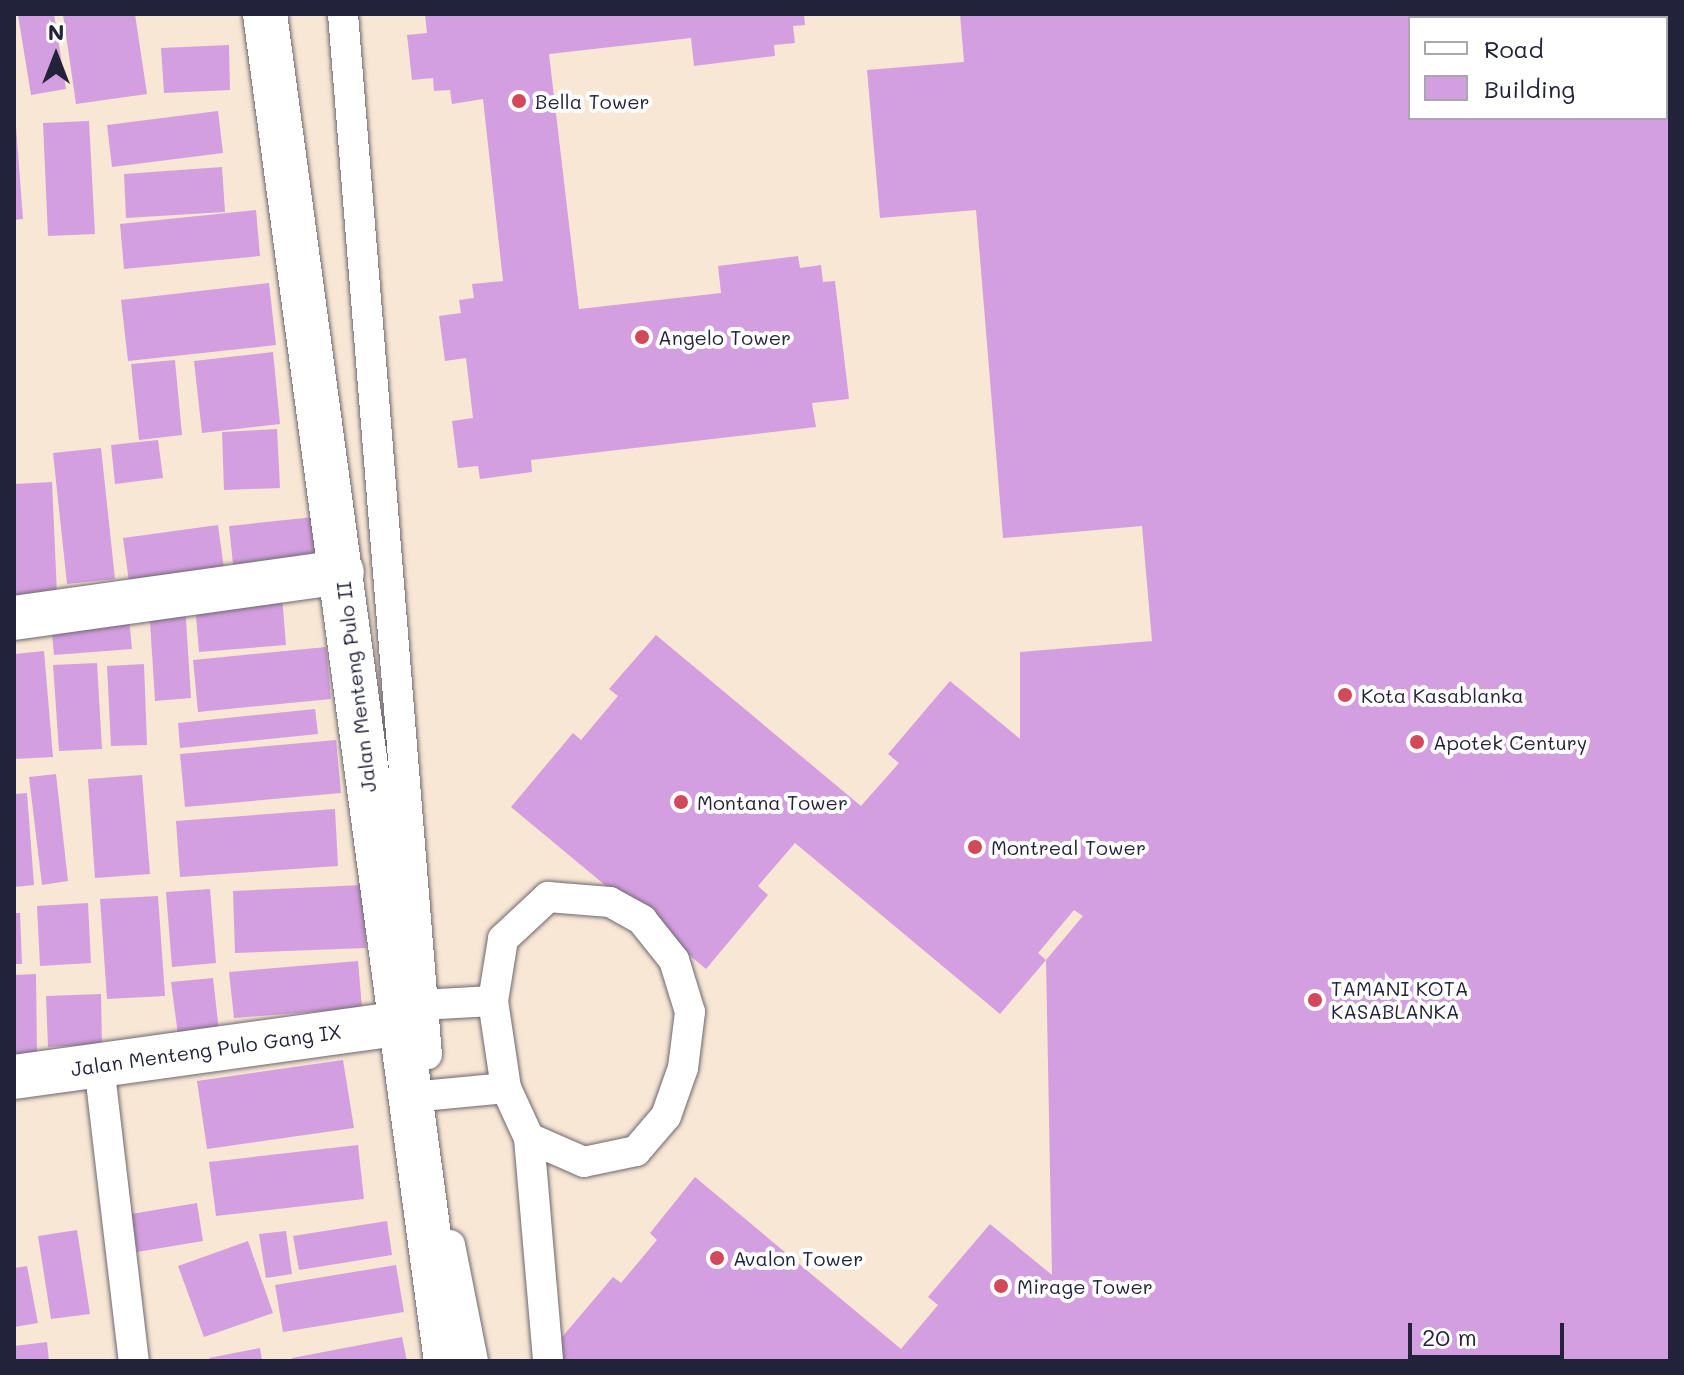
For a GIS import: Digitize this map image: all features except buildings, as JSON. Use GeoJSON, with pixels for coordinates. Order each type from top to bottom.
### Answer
{"type":"FeatureCollection","features":[{"type":"Feature","properties":{"kind":"street","name":"Jalan Menteng Pulo II"},"geometry":{"type":"LineString","coordinates":[[265,14],[342,572],[409,1014],[446,1361]]}},
{"type":"Feature","properties":{"kind":"street"},"geometry":{"type":"LineString","coordinates":[[14,618],[342,572]]}},
{"type":"Feature","properties":{"kind":"street","name":"Jalan Menteng Pulo Gang IX"},"geometry":{"type":"LineString","coordinates":[[14,1077],[409,1014]]}},
{"type":"Feature","properties":{"kind":"lane"},"geometry":{"type":"LineString","coordinates":[[343,14],[409,1014],[432,1095],[448,1234],[473,1361]]}},
{"type":"Feature","properties":{"kind":"lane"},"geometry":{"type":"LineString","coordinates":[[529,1138],[584,1162],[636,1151],[666,1116],[683,1068],[690,1012],[674,960],[642,920],[610,902],[548,897],[503,939],[493,1001],[506,1088],[529,1138],[548,1361]]}},
{"type":"Feature","properties":{"kind":"lane"},"geometry":{"type":"LineString","coordinates":[[409,1014],[493,1001]]}},
{"type":"Feature","properties":{"kind":"lane"},"geometry":{"type":"LineString","coordinates":[[99,1065],[134,1361]]}},
{"type":"Feature","properties":{"kind":"lane"},"geometry":{"type":"LineString","coordinates":[[432,1095],[506,1088]]}},
{"type":"Feature","properties":{"kind":"place","name":"Bella Tower"},"geometry":{"type":"Point","coordinates":[519,101]}},
{"type":"Feature","properties":{"kind":"place","name":"Angelo Tower"},"geometry":{"type":"Point","coordinates":[642,337]}},
{"type":"Feature","properties":{"kind":"place","name":"Kota Kasablanka"},"geometry":{"type":"Point","coordinates":[1345,695]}},
{"type":"Feature","properties":{"kind":"place","name":"Apotek Century"},"geometry":{"type":"Point","coordinates":[1417,742]}},
{"type":"Feature","properties":{"kind":"place","name":"Montana Tower"},"geometry":{"type":"Point","coordinates":[681,802]}},
{"type":"Feature","properties":{"kind":"place","name":"Montreal Tower"},"geometry":{"type":"Point","coordinates":[975,847]}},
{"type":"Feature","properties":{"kind":"place","name":"TAMANI KOTA KASABLANKA"},"geometry":{"type":"Point","coordinates":[1315,1000]}},
{"type":"Feature","properties":{"kind":"place","name":"Avalon Tower"},"geometry":{"type":"Point","coordinates":[717,1258]}},
{"type":"Feature","properties":{"kind":"place","name":"Mirage Tower"},"geometry":{"type":"Point","coordinates":[1001,1286]}}]}
